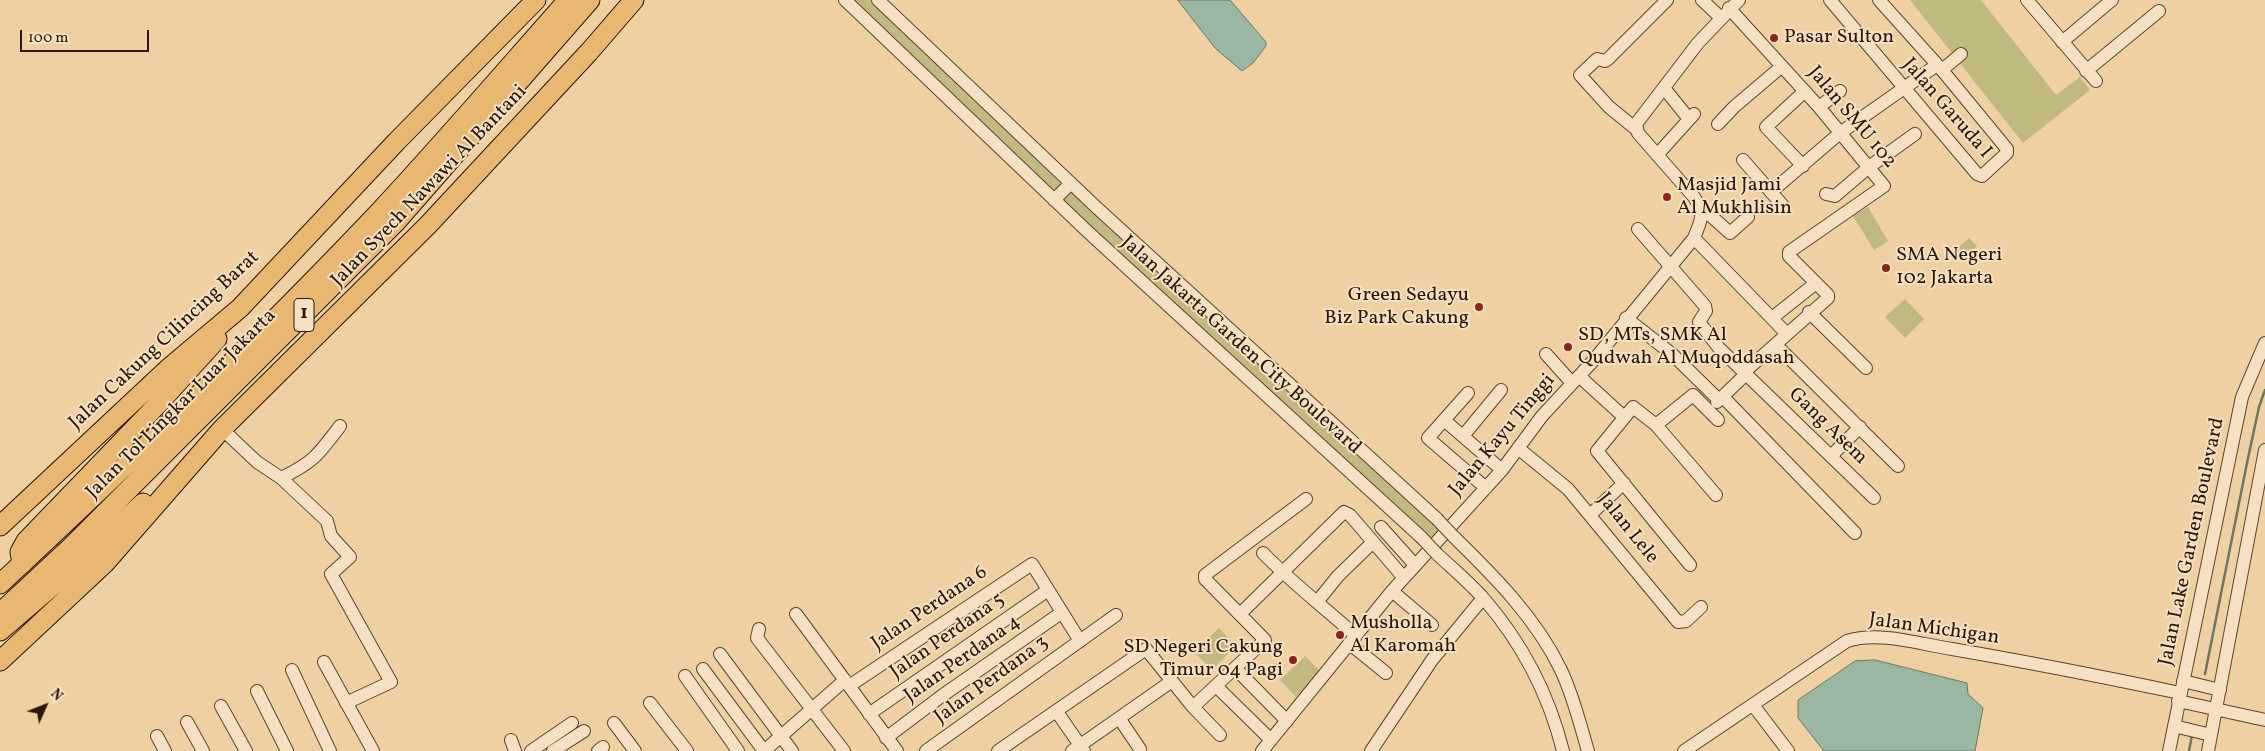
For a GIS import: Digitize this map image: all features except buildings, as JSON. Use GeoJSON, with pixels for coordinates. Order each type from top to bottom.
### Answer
{"type":"FeatureCollection","features":[{"type":"Feature","properties":{"kind":"highway","name":"Jalan Cakung Cilincing Barat"},"geometry":{"type":"LineString","coordinates":[[0,526],[170,367],[240,308],[397,141],[536,0]]}},
{"type":"Feature","properties":{"kind":"highway","name":"Jalan Tol Lingkar Luar Jakarta"},"geometry":{"type":"LineString","coordinates":[[0,584],[65,524],[324,269],[381,209],[568,0]]}},
{"type":"Feature","properties":{"kind":"highway","name":"Jalan Tol Lingkar Luar Jakarta"},"geometry":{"type":"LineString","coordinates":[[0,613],[119,499],[396,222],[590,0]]}},
{"type":"Feature","properties":{"kind":"highway","name":"Jalan Syech Nawawi Al Bantani"},"geometry":{"type":"LineString","coordinates":[[216,435],[428,224],[577,65],[634,0]]}},
{"type":"Feature","properties":{"kind":"highway"},"geometry":{"type":"LineString","coordinates":[[22,564],[20,552],[26,541],[200,359],[240,308]]}},
{"type":"Feature","properties":{"kind":"highway"},"geometry":{"type":"LineString","coordinates":[[0,631],[58,582],[216,435]]}},
{"type":"Feature","properties":{"kind":"highway"},"geometry":{"type":"LineString","coordinates":[[0,661],[105,563],[216,435]]}},
{"type":"Feature","properties":{"kind":"street","name":"Jalan Jakarta Garden City Boulevard"},"geometry":{"type":"LineString","coordinates":[[878,0],[1071,183],[1437,519],[1496,579],[1531,619],[1561,671],[1588,751]]}},
{"type":"Feature","properties":{"kind":"street"},"geometry":{"type":"LineString","coordinates":[[1667,0],[1608,59],[1604,61],[1597,60],[1580,77],[1636,129],[1701,207],[1730,233],[1748,217]]}},
{"type":"Feature","properties":{"kind":"street","name":"Jalan SMU 102"},"geometry":{"type":"LineString","coordinates":[[1702,0],[1730,8],[1819,107],[1884,186],[1789,252],[1789,256],[1816,283]]}},
{"type":"Feature","properties":{"kind":"street","name":"Jalan Garuda I"},"geometry":{"type":"LineString","coordinates":[[1830,0],[1902,88],[1977,174],[1982,176],[2007,153],[2007,149],[1939,67],[1879,0]]}},
{"type":"Feature","properties":{"kind":"street"},"geometry":{"type":"LineString","coordinates":[[2027,0],[2096,81]]}},
{"type":"Feature","properties":{"kind":"street"},"geometry":{"type":"LineString","coordinates":[[2062,42],[2112,0]]}},
{"type":"Feature","properties":{"kind":"street","name":"Jalan Jakarta Garden City Boulevard"},"geometry":{"type":"LineString","coordinates":[[852,2],[1054,200],[1421,537],[1483,598],[1510,632],[1538,681],[1556,722],[1563,751]]}},
{"type":"Feature","properties":{"kind":"street"},"geometry":{"type":"LineString","coordinates":[[1636,129],[1638,119],[1730,8]]}},
{"type":"Feature","properties":{"kind":"street"},"geometry":{"type":"LineString","coordinates":[[2086,71],[2159,11]]}},
{"type":"Feature","properties":{"kind":"street"},"geometry":{"type":"LineString","coordinates":[[1771,192],[1840,133],[1902,88],[1962,54]]}},
{"type":"Feature","properties":{"kind":"street"},"geometry":{"type":"LineString","coordinates":[[1718,124],[1734,107],[1782,67]]}},
{"type":"Feature","properties":{"kind":"street"},"geometry":{"type":"LineString","coordinates":[[1657,155],[1692,117],[1664,88]]}},
{"type":"Feature","properties":{"kind":"street"},"geometry":{"type":"LineString","coordinates":[[1803,166],[1766,127],[1805,91]]}},
{"type":"Feature","properties":{"kind":"street"},"geometry":{"type":"LineString","coordinates":[[1819,107],[1840,91]]}},
{"type":"Feature","properties":{"kind":"street"},"geometry":{"type":"LineString","coordinates":[[1826,194],[1834,196],[1869,167],[1915,134]]}},
{"type":"Feature","properties":{"kind":"street"},"geometry":{"type":"LineString","coordinates":[[1743,160],[1785,208]]}},
{"type":"Feature","properties":{"kind":"street"},"geometry":{"type":"LineString","coordinates":[[1054,200],[1071,183]]}},
{"type":"Feature","properties":{"kind":"street","name":"Jalan Kayu Tinggi"},"geometry":{"type":"LineString","coordinates":[[1262,751],[1392,591],[1502,470],[1542,416],[1575,380],[1670,264],[1687,249],[1694,238],[1701,219],[1701,207]]}},
{"type":"Feature","properties":{"kind":"street"},"geometry":{"type":"LineString","coordinates":[[1638,229],[1670,264]]}},
{"type":"Feature","properties":{"kind":"street"},"geometry":{"type":"LineString","coordinates":[[1694,238],[1788,334]]}},
{"type":"Feature","properties":{"kind":"street","name":"Gang Asem"},"geometry":{"type":"LineString","coordinates":[[1670,264],[1705,306],[1706,311],[1699,319],[1700,325],[1744,374],[1874,498]]}},
{"type":"Feature","properties":{"kind":"street"},"geometry":{"type":"LineString","coordinates":[[1708,410],[1809,312],[1828,298],[1816,283],[1772,318]]}},
{"type":"Feature","properties":{"kind":"street"},"geometry":{"type":"LineString","coordinates":[[1809,312],[1866,368]]}},
{"type":"Feature","properties":{"kind":"street"},"geometry":{"type":"LineString","coordinates":[[1626,318],[1672,354],[1721,399],[1855,533]]}},
{"type":"Feature","properties":{"kind":"street","name":"Jalan Lake Garden Boulevard"},"geometry":{"type":"LineString","coordinates":[[2169,751],[2242,397],[2265,343]]}},
{"type":"Feature","properties":{"kind":"street","name":"Gang Asem"},"geometry":{"type":"LineString","coordinates":[[1776,345],[1898,466]]}},
{"type":"Feature","properties":{"kind":"street"},"geometry":{"type":"LineString","coordinates":[[1546,354],[1575,380],[1624,417]]}},
{"type":"Feature","properties":{"kind":"street"},"geometry":{"type":"LineString","coordinates":[[1462,436],[1501,390]]}},
{"type":"Feature","properties":{"kind":"street"},"geometry":{"type":"LineString","coordinates":[[1468,393],[1429,436],[1429,440],[1486,488]]}},
{"type":"Feature","properties":{"kind":"street"},"geometry":{"type":"LineString","coordinates":[[1656,425],[1693,395],[1718,420]]}},
{"type":"Feature","properties":{"kind":"street"},"geometry":{"type":"LineString","coordinates":[[1690,564],[1597,451],[1624,417],[1635,407],[1656,425],[1716,494]]}},
{"type":"Feature","properties":{"kind":"street"},"geometry":{"type":"LineString","coordinates":[[1444,420],[1502,470]]}},
{"type":"Feature","properties":{"kind":"street"},"geometry":{"type":"LineString","coordinates":[[281,478],[307,465],[318,456],[340,426]]}},
{"type":"Feature","properties":{"kind":"street"},"geometry":{"type":"LineString","coordinates":[[1831,456],[1860,427]]}},
{"type":"Feature","properties":{"kind":"street"},"geometry":{"type":"LineString","coordinates":[[216,435],[281,478],[327,521],[332,536],[350,557],[331,574],[355,614],[391,682],[346,703]]}},
{"type":"Feature","properties":{"kind":"street","name":"Jalan Lele"},"geometry":{"type":"LineString","coordinates":[[1518,448],[1557,479],[1591,514],[1678,622],[1686,621],[1701,606]]}},
{"type":"Feature","properties":{"kind":"street"},"geometry":{"type":"LineString","coordinates":[[2208,751],[2240,572],[2265,450]]}},
{"type":"Feature","properties":{"kind":"street"},"geometry":{"type":"LineString","coordinates":[[1591,514],[1624,483]]}},
{"type":"Feature","properties":{"kind":"street"},"geometry":{"type":"LineString","coordinates":[[1193,707],[1265,640],[1204,577],[1206,573],[1306,500]]}},
{"type":"Feature","properties":{"kind":"street"},"geometry":{"type":"LineString","coordinates":[[1240,614],[1344,512],[1350,515],[1372,543],[1404,578]]}},
{"type":"Feature","properties":{"kind":"street"},"geometry":{"type":"LineString","coordinates":[[1381,527],[1415,565]]}},
{"type":"Feature","properties":{"kind":"street"},"geometry":{"type":"LineString","coordinates":[[1317,602],[1338,576],[1372,543]]}},
{"type":"Feature","properties":{"kind":"street"},"geometry":{"type":"LineString","coordinates":[[1263,553],[1281,572],[1317,602],[1386,673]]}},
{"type":"Feature","properties":{"kind":"street","name":"Jalan Perdana 6"},"geometry":{"type":"LineString","coordinates":[[703,669],[764,751],[810,710],[847,683],[1033,565],[1048,590]]}},
{"type":"Feature","properties":{"kind":"street"},"geometry":{"type":"LineString","coordinates":[[1048,590],[1080,641]]}},
{"type":"Feature","properties":{"kind":"street","name":"Jalan Perdana 5"},"geometry":{"type":"LineString","coordinates":[[869,714],[1048,590]]}},
{"type":"Feature","properties":{"kind":"street"},"geometry":{"type":"LineString","coordinates":[[1392,591],[1432,625]]}},
{"type":"Feature","properties":{"kind":"street"},"geometry":{"type":"LineString","coordinates":[[1371,751],[1432,660],[1483,598]]}},
{"type":"Feature","properties":{"kind":"street","name":"Jalan Perdana 4"},"geometry":{"type":"LineString","coordinates":[[886,738],[943,695],[1062,613]]}},
{"type":"Feature","properties":{"kind":"street"},"geometry":{"type":"LineString","coordinates":[[796,614],[897,751]]}},
{"type":"Feature","properties":{"kind":"street","name":"Jalan Perdana 3"},"geometry":{"type":"LineString","coordinates":[[926,751],[1116,615]]}},
{"type":"Feature","properties":{"kind":"street"},"geometry":{"type":"LineString","coordinates":[[759,629],[757,638],[810,710],[844,751]]}},
{"type":"Feature","properties":{"kind":"street","name":"Jalan Michigan"},"geometry":{"type":"LineString","coordinates":[[1684,751],[1847,641],[1857,638],[1883,638],[1976,653],[2180,692]]}},
{"type":"Feature","properties":{"kind":"street"},"geometry":{"type":"LineString","coordinates":[[998,751],[1144,650],[1148,650],[1193,707],[1220,735]]}},
{"type":"Feature","properties":{"kind":"street"},"geometry":{"type":"LineString","coordinates":[[720,654],[792,751]]}},
{"type":"Feature","properties":{"kind":"street"},"geometry":{"type":"LineString","coordinates":[[324,662],[373,751]]}},
{"type":"Feature","properties":{"kind":"street"},"geometry":{"type":"LineString","coordinates":[[1235,668],[1287,721]]}},
{"type":"Feature","properties":{"kind":"street"},"geometry":{"type":"LineString","coordinates":[[292,670],[330,751]]}},
{"type":"Feature","properties":{"kind":"street"},"geometry":{"type":"LineString","coordinates":[[685,676],[738,751]]}},
{"type":"Feature","properties":{"kind":"street"},"geometry":{"type":"LineString","coordinates":[[1057,712],[1079,749],[1172,681]]}},
{"type":"Feature","properties":{"kind":"street"},"geometry":{"type":"LineString","coordinates":[[1216,686],[1271,740]]}},
{"type":"Feature","properties":{"kind":"street"},"geometry":{"type":"LineString","coordinates":[[2180,692],[2220,690]]}},
{"type":"Feature","properties":{"kind":"street"},"geometry":{"type":"LineString","coordinates":[[256,691],[287,751]]}},
{"type":"Feature","properties":{"kind":"street"},"geometry":{"type":"LineString","coordinates":[[2180,692],[2216,711],[2265,720]]}},
{"type":"Feature","properties":{"kind":"street"},"geometry":{"type":"LineString","coordinates":[[650,703],[687,751]]}},
{"type":"Feature","properties":{"kind":"street"},"geometry":{"type":"LineString","coordinates":[[1753,705],[1788,751]]}},
{"type":"Feature","properties":{"kind":"street"},"geometry":{"type":"LineString","coordinates":[[221,706],[246,751]]}},
{"type":"Feature","properties":{"kind":"street"},"geometry":{"type":"LineString","coordinates":[[1119,718],[1140,749]]}},
{"type":"Feature","properties":{"kind":"street"},"geometry":{"type":"LineString","coordinates":[[187,722],[203,751]]}},
{"type":"Feature","properties":{"kind":"street"},"geometry":{"type":"LineString","coordinates":[[538,749],[572,723]]}},
{"type":"Feature","properties":{"kind":"street"},"geometry":{"type":"LineString","coordinates":[[614,723],[635,751]]}},
{"type":"Feature","properties":{"kind":"street"},"geometry":{"type":"LineString","coordinates":[[2174,726],[2211,734]]}},
{"type":"Feature","properties":{"kind":"street"},"geometry":{"type":"LineString","coordinates":[[553,751],[584,731]]}},
{"type":"Feature","properties":{"kind":"street"},"geometry":{"type":"LineString","coordinates":[[157,736],[165,751]]}},
{"type":"Feature","properties":{"kind":"shaded area"},"geometry":{"type":"Polygon","coordinates":[[[845,0],[878,0],[1445,528],[1429,546],[845,0]]]}},
{"type":"Feature","properties":{"kind":"shaded area"},"geometry":{"type":"Polygon","coordinates":[[[1178,0],[1230,0],[1266,42],[1266,46],[1253,63],[1242,71],[1216,49],[1178,0]]]}},
{"type":"Feature","properties":{"kind":"shaded area"},"geometry":{"type":"Polygon","coordinates":[[[1910,0],[1981,0],[2056,95],[2080,77],[2090,90],[2023,143],[1910,0]]]}},
{"type":"Feature","properties":{"kind":"shaded area"},"geometry":{"type":"Polygon","coordinates":[[[1868,207],[1888,241],[1874,250],[1853,216],[1868,207]]]}},
{"type":"Feature","properties":{"kind":"shaded area"},"geometry":{"type":"Polygon","coordinates":[[[1969,238],[1977,246],[1961,261],[1953,252],[1969,238]]]}},
{"type":"Feature","properties":{"kind":"shaded area"},"geometry":{"type":"Polygon","coordinates":[[[1905,299],[1924,319],[1905,338],[1885,317],[1905,299]]]}},
{"type":"Feature","properties":{"kind":"shaded area"},"geometry":{"type":"Polygon","coordinates":[[[1219,628],[1236,646],[1212,670],[1194,652],[1219,628]]]}},
{"type":"Feature","properties":{"kind":"shaded area"},"geometry":{"type":"Polygon","coordinates":[[[1305,656],[1321,672],[1296,697],[1280,680],[1305,656]]]}},
{"type":"Feature","properties":{"kind":"shaded area"},"geometry":{"type":"Polygon","coordinates":[[[1875,660],[1967,683],[1968,694],[1983,708],[1975,751],[1824,751],[1798,718],[1798,700],[1855,661],[1875,660]]]}},
{"type":"Feature","properties":{"kind":"waterway"},"geometry":{"type":"LineString","coordinates":[[2205,674],[2247,463],[2259,407],[2265,390]]}},
{"type":"Feature","properties":{"kind":"waterway"},"geometry":{"type":"LineString","coordinates":[[2189,751],[2192,735]]}},
{"type":"Feature","properties":{"kind":"place","name":"Pasar Sulton"},"geometry":{"type":"Point","coordinates":[1774,38]}},
{"type":"Feature","properties":{"kind":"place","name":"Masjid Jami Al Mukhlisin"},"geometry":{"type":"Point","coordinates":[1667,197]}},
{"type":"Feature","properties":{"kind":"place","name":"SMA Negeri 102 Jakarta"},"geometry":{"type":"Point","coordinates":[1886,268]}},
{"type":"Feature","properties":{"kind":"place","name":"Green Sedayu Biz Park Cakung"},"geometry":{"type":"Point","coordinates":[1479,307]}},
{"type":"Feature","properties":{"kind":"place","name":"SD, MTs, SMK Al Qudwah Al Muqoddasah"},"geometry":{"type":"Point","coordinates":[1568,347]}},
{"type":"Feature","properties":{"kind":"place","name":"Musholla Al Karomah"},"geometry":{"type":"Point","coordinates":[1340,635]}},
{"type":"Feature","properties":{"kind":"place","name":"SD Negeri Cakung Timur 04 Pagi"},"geometry":{"type":"Point","coordinates":[1293,660]}}]}
